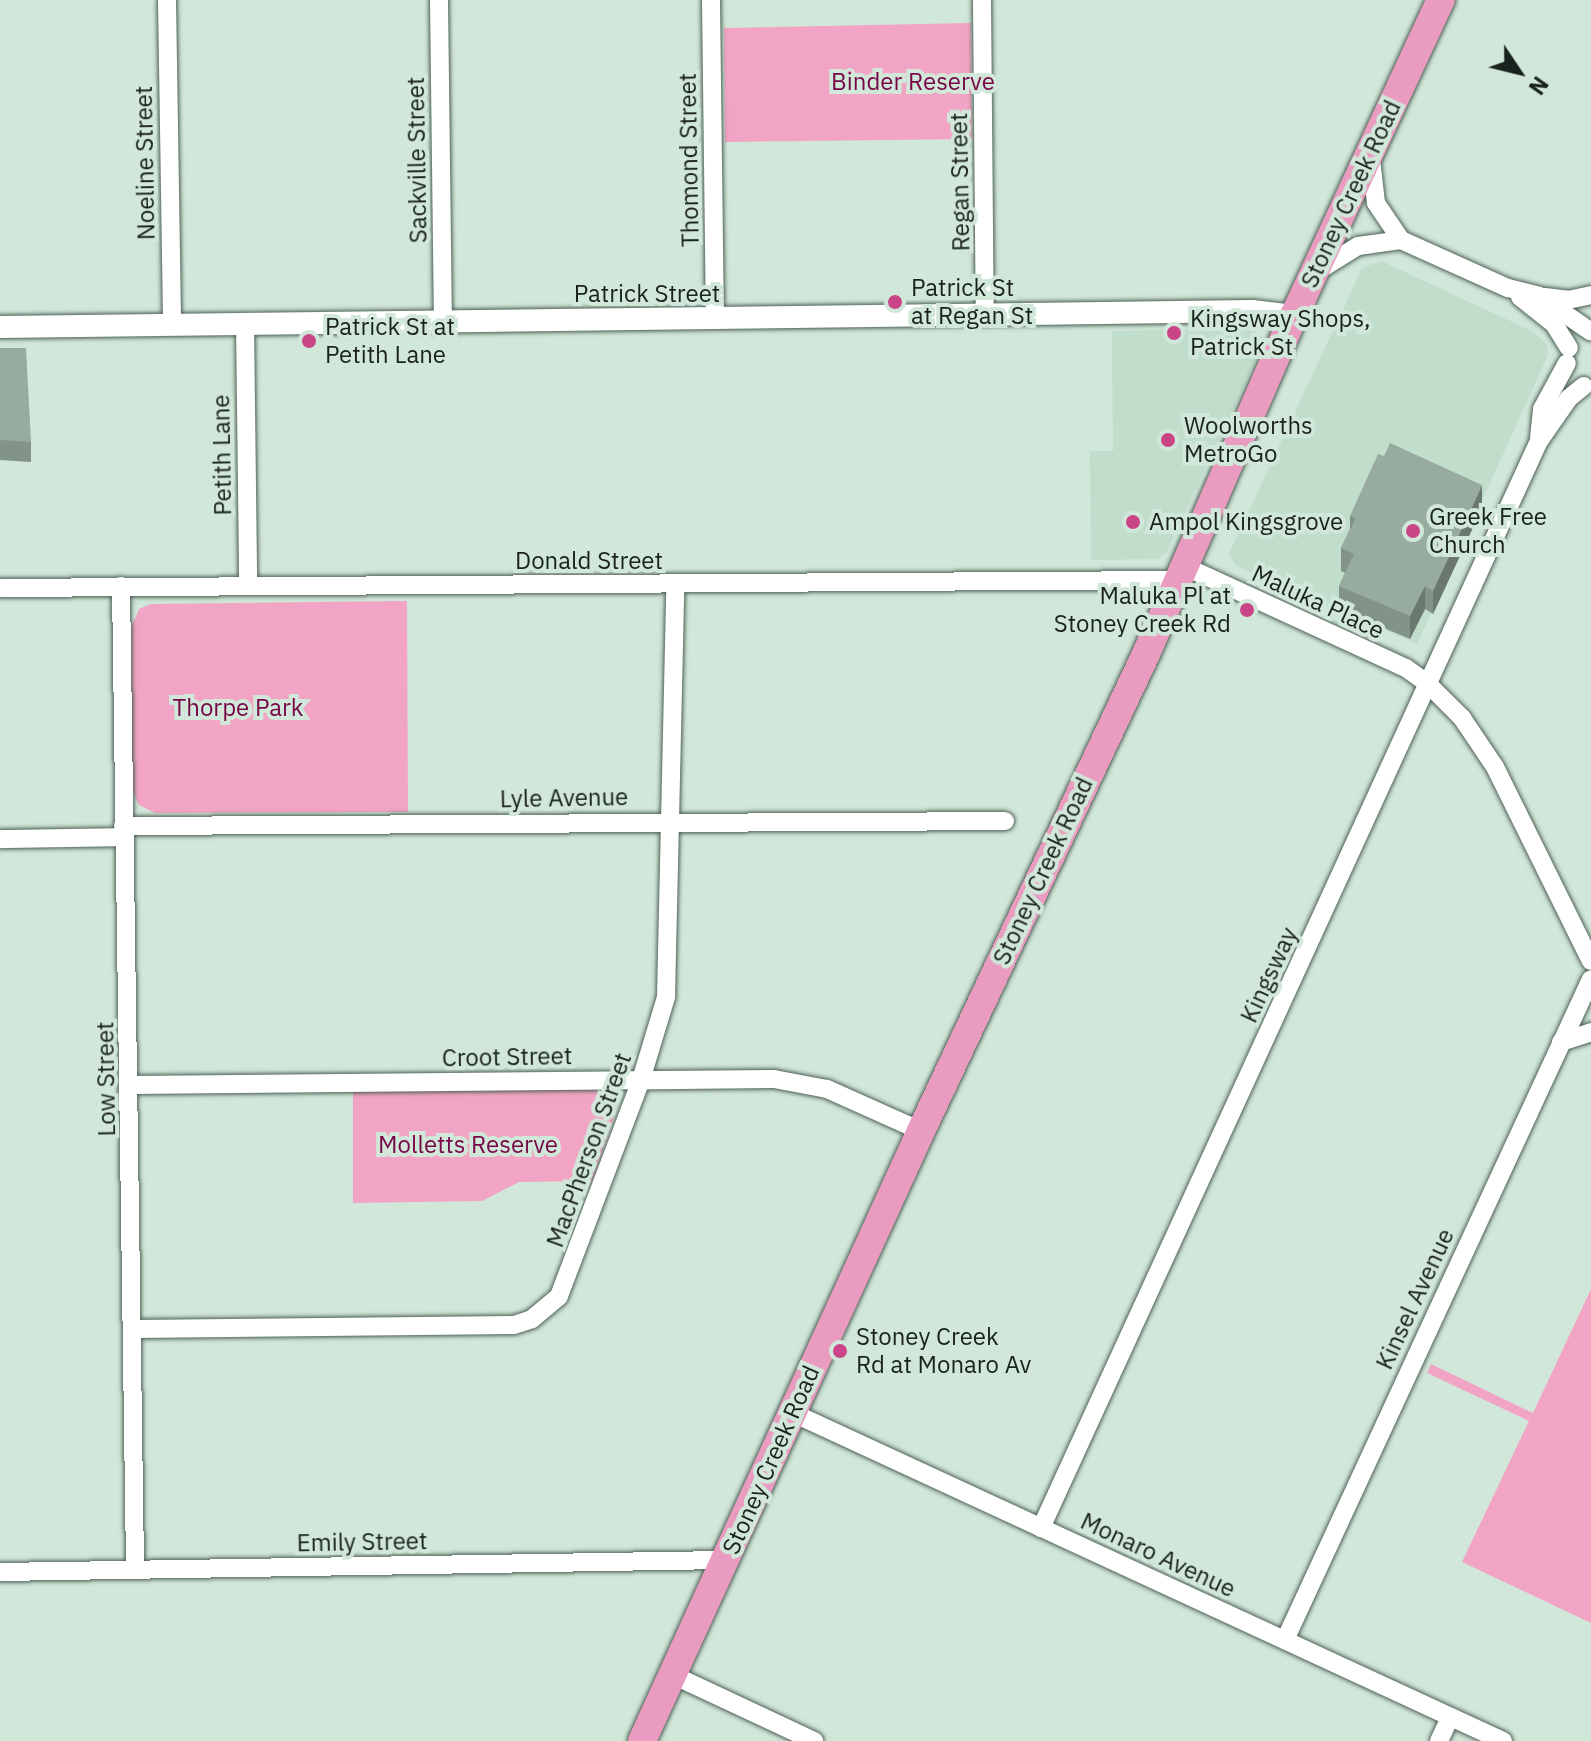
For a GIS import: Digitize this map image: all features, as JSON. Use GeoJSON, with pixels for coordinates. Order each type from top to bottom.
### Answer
{"type":"FeatureCollection","features":[{"type":"Feature","properties":{"kind":"main road","name":"Stoney Creek Road"},"geometry":{"type":"LineString","coordinates":[[642,1741],[1181,573],[1294,316],[1441,0]]}},
{"type":"Feature","properties":{"kind":"street","name":"Noeline Street"},"geometry":{"type":"LineString","coordinates":[[167,0],[172,325]]}},
{"type":"Feature","properties":{"kind":"street","name":"Sackville Street"},"geometry":{"type":"LineString","coordinates":[[439,0],[443,320]]}},
{"type":"Feature","properties":{"kind":"street","name":"Thomond Street"},"geometry":{"type":"LineString","coordinates":[[711,0],[715,320]]}},
{"type":"Feature","properties":{"kind":"street","name":"Regan Street"},"geometry":{"type":"LineString","coordinates":[[982,0],[985,315]]}},
{"type":"Feature","properties":{"kind":"street"},"geometry":{"type":"LineString","coordinates":[[1372,151],[1376,203],[1401,240],[1508,288],[1568,300],[1591,295]]}},
{"type":"Feature","properties":{"kind":"street"},"geometry":{"type":"LineString","coordinates":[[1314,274],[1358,246],[1401,240]]}},
{"type":"Feature","properties":{"kind":"street"},"geometry":{"type":"LineString","coordinates":[[1508,288],[1554,324],[1575,381],[1587,387]]}},
{"type":"Feature","properties":{"kind":"street"},"geometry":{"type":"LineString","coordinates":[[1539,296],[1590,331]]}},
{"type":"Feature","properties":{"kind":"street","name":"Patrick Street"},"geometry":{"type":"LineString","coordinates":[[0,327],[1252,311],[1294,316]]}},
{"type":"Feature","properties":{"kind":"street","name":"Petith Lane"},"geometry":{"type":"LineString","coordinates":[[245,323],[248,586]]}},
{"type":"Feature","properties":{"kind":"street"},"geometry":{"type":"LineString","coordinates":[[1568,356],[1577,337],[1590,331]]}},
{"type":"Feature","properties":{"kind":"street","name":"Kingsway"},"geometry":{"type":"LineString","coordinates":[[1539,441],[1542,409],[1568,356]]}},
{"type":"Feature","properties":{"kind":"street","name":"Kingsway"},"geometry":{"type":"LineString","coordinates":[[1041,1528],[1539,441],[1569,398],[1587,387]]}},
{"type":"Feature","properties":{"kind":"street","name":"Donald Street"},"geometry":{"type":"LineString","coordinates":[[0,588],[675,585],[1181,573]]}},
{"type":"Feature","properties":{"kind":"street","name":"Maluka Place"},"geometry":{"type":"LineString","coordinates":[[1181,573],[1409,670],[1429,685],[1462,718],[1495,767],[1591,961]]}},
{"type":"Feature","properties":{"kind":"street","name":"MacPherson Street"},"geometry":{"type":"LineString","coordinates":[[134,1329],[514,1325],[532,1319],[559,1296],[641,1080],[666,997],[675,585]]}},
{"type":"Feature","properties":{"kind":"street","name":"Low Street"},"geometry":{"type":"LineString","coordinates":[[121,586],[123,831],[131,1085],[135,1570]]}},
{"type":"Feature","properties":{"kind":"street","name":"Lyle Avenue"},"geometry":{"type":"LineString","coordinates":[[0,839],[123,831],[669,821],[1005,821]]}},
{"type":"Feature","properties":{"kind":"street","name":"Kinsel Avenue"},"geometry":{"type":"LineString","coordinates":[[1285,1640],[1591,979]]}},
{"type":"Feature","properties":{"kind":"street"},"geometry":{"type":"LineString","coordinates":[[1561,1042],[1591,1032]]}},
{"type":"Feature","properties":{"kind":"street","name":"Croot Street"},"geometry":{"type":"LineString","coordinates":[[131,1085],[641,1080],[800,1082],[827,1089],[921,1131]]}},
{"type":"Feature","properties":{"kind":"street","name":"Monaro Avenue"},"geometry":{"type":"LineString","coordinates":[[793,1413],[1503,1741]]}},
{"type":"Feature","properties":{"kind":"street","name":"Emily Street"},"geometry":{"type":"LineString","coordinates":[[0,1572],[726,1560]]}},
{"type":"Feature","properties":{"kind":"street"},"geometry":{"type":"LineString","coordinates":[[673,1675],[814,1741]]}},
{"type":"Feature","properties":{"kind":"street"},"geometry":{"type":"LineString","coordinates":[[1439,1741],[1450,1717]]}},
{"type":"Feature","properties":{"kind":"shaded area"},"geometry":{"type":"Polygon","coordinates":[[[1381,261],[1534,332],[1547,345],[1548,355],[1417,644],[1236,566],[1229,554],[1362,268],[1381,261]]]}},
{"type":"Feature","properties":{"kind":"shaded area"},"geometry":{"type":"Polygon","coordinates":[[[1251,329],[1262,336],[1261,349],[1166,553],[1158,559],[1091,560],[1090,451],[1113,451],[1112,331],[1251,329]]]}},
{"type":"Feature","properties":{"kind":"green space","name":"Binder Reserve"},"geometry":{"type":"Polygon","coordinates":[[[971,23],[972,139],[725,142],[724,28],[971,23]]]}},
{"type":"Feature","properties":{"kind":"green space","name":"Thorpe Park"},"geometry":{"type":"Polygon","coordinates":[[[407,601],[408,812],[155,813],[139,805],[132,790],[131,628],[139,609],[151,604],[407,601]]]}},
{"type":"Feature","properties":{"kind":"green space","name":"Molletts Reserve"},"geometry":{"type":"Polygon","coordinates":[[[595,1089],[607,1097],[614,1117],[592,1181],[519,1182],[482,1201],[353,1203],[353,1090],[595,1089]]]}},
{"type":"Feature","properties":{"kind":"green space"},"geometry":{"type":"Polygon","coordinates":[[[1591,1289],[1591,1623],[1462,1562],[1529,1421],[1427,1373],[1431,1364],[1533,1413],[1591,1289]]]}},
{"type":"Feature","properties":{"kind":"building"},"geometry":{"type":"Polygon","coordinates":[[[0,348],[26,348],[31,442],[0,440],[0,348]]]}},
{"type":"Feature","properties":{"kind":"building"},"geometry":{"type":"Polygon","coordinates":[[[1390,443],[1482,485],[1433,591],[1425,586],[1410,616],[1339,586],[1354,554],[1341,548],[1356,518],[1350,516],[1378,454],[1384,456],[1390,443]]]}},
{"type":"Feature","properties":{"kind":"place","name":"Patrick St at Regan St"},"geometry":{"type":"Point","coordinates":[895,302]}},
{"type":"Feature","properties":{"kind":"place","name":"Kingsway Shops, Patrick St"},"geometry":{"type":"Point","coordinates":[1174,333]}},
{"type":"Feature","properties":{"kind":"place","name":"Patrick St at Petith Lane"},"geometry":{"type":"Point","coordinates":[309,341]}},
{"type":"Feature","properties":{"kind":"place","name":"Woolworths MetroGo"},"geometry":{"type":"Point","coordinates":[1168,440]}},
{"type":"Feature","properties":{"kind":"place","name":"Ampol Kingsgrove"},"geometry":{"type":"Point","coordinates":[1133,522]}},
{"type":"Feature","properties":{"kind":"place","name":"Greek Free Church"},"geometry":{"type":"Point","coordinates":[1413,531]}},
{"type":"Feature","properties":{"kind":"place","name":"Maluka Pl at Stoney Creek Rd"},"geometry":{"type":"Point","coordinates":[1247,610]}},
{"type":"Feature","properties":{"kind":"place","name":"Stoney Creek Rd at Monaro Av"},"geometry":{"type":"Point","coordinates":[840,1351]}}]}
